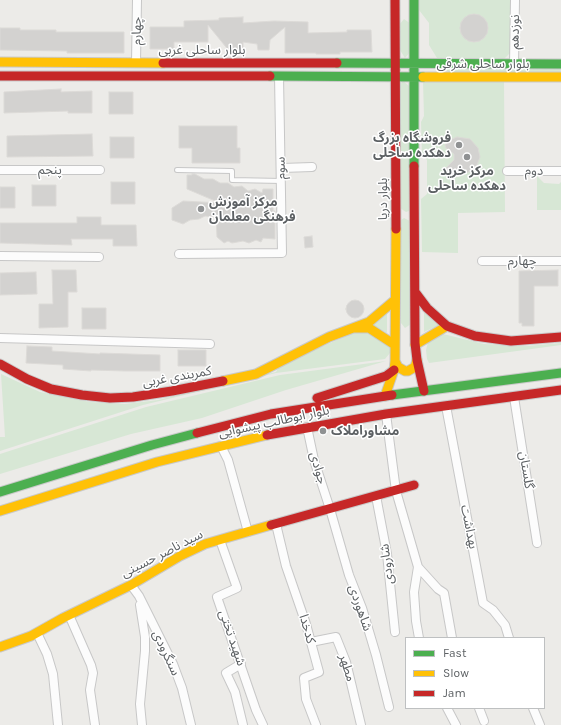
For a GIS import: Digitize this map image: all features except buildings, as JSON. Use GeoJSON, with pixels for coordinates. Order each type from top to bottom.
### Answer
{"type":"FeatureCollection","features":[{"type":"Feature","properties":{"kind":"main road","name":"بلوار دریا"},"geometry":{"type":"LineString","coordinates":[[385,396],[395,365],[399,77],[394,64],[395,0]]}},
{"type":"Feature","properties":{"kind":"main road"},"geometry":{"type":"LineString","coordinates":[[414,0],[415,344],[424,391]]}},
{"type":"Feature","properties":{"kind":"main road"},"geometry":{"type":"LineString","coordinates":[[395,11],[414,11]]}},
{"type":"Feature","properties":{"kind":"main road","name":"بلوار ساحلی غربی"},"geometry":{"type":"LineString","coordinates":[[0,62],[404,64]]}},
{"type":"Feature","properties":{"kind":"main road"},"geometry":{"type":"LineString","coordinates":[[280,64],[280,76]]}},
{"type":"Feature","properties":{"kind":"main road","name":"بلوار ساحلی شرقی"},"geometry":{"type":"LineString","coordinates":[[404,64],[561,64]]}},
{"type":"Feature","properties":{"kind":"main road","name":"بلوار ساحلی غربی"},"geometry":{"type":"LineString","coordinates":[[0,76],[399,77]]}},
{"type":"Feature","properties":{"kind":"main road","name":"بلوار ساحلی شرقی"},"geometry":{"type":"LineString","coordinates":[[399,77],[561,77]]}},
{"type":"Feature","properties":{"kind":"main road"},"geometry":{"type":"LineString","coordinates":[[396,217],[414,218]]}},
{"type":"Feature","properties":{"kind":"main road"},"geometry":{"type":"LineString","coordinates":[[415,292],[427,308],[447,326],[475,336],[511,341],[561,337]]}},
{"type":"Feature","properties":{"kind":"main road","name":"کمربندی غربی"},"geometry":{"type":"LineString","coordinates":[[0,364],[27,379],[51,389],[82,396],[110,398],[132,397],[220,383],[256,374],[329,337],[369,322],[395,300]]}},
{"type":"Feature","properties":{"kind":"main road"},"geometry":{"type":"LineString","coordinates":[[415,344],[447,326]]}},
{"type":"Feature","properties":{"kind":"main road"},"geometry":{"type":"LineString","coordinates":[[353,328],[369,328],[395,343],[400,336],[406,335],[413,338],[415,344]]}},
{"type":"Feature","properties":{"kind":"main road"},"geometry":{"type":"LineString","coordinates":[[267,415],[386,376],[395,365],[404,371],[408,371],[415,367],[417,360]]}},
{"type":"Feature","properties":{"kind":"main road","name":"بلوار ابوطالب پیشوایی"},"geometry":{"type":"LineString","coordinates":[[0,492],[152,445],[267,415],[309,406],[561,373]]}},
{"type":"Feature","properties":{"kind":"main road","name":"بلوار ابوطالب پیشوایی"},"geometry":{"type":"LineString","coordinates":[[0,512],[157,462],[276,433],[386,414],[561,390]]}},
{"type":"Feature","properties":{"kind":"main road","name":"سید ناصر حسینی"},"geometry":{"type":"LineString","coordinates":[[0,647],[37,633],[69,615],[131,585],[180,556],[205,544],[414,485]]}},
{"type":"Feature","properties":{"kind":"street","name":"چهارم"},"geometry":{"type":"LineString","coordinates":[[136,63],[137,0]]}},
{"type":"Feature","properties":{"kind":"street","name":"نوزدهم"},"geometry":{"type":"LineString","coordinates":[[514,64],[515,0]]}},
{"type":"Feature","properties":{"kind":"street","name":"سوم"},"geometry":{"type":"LineString","coordinates":[[179,254],[282,254],[280,76]]}},
{"type":"Feature","properties":{"kind":"street"},"geometry":{"type":"LineString","coordinates":[[282,168],[312,167]]}},
{"type":"Feature","properties":{"kind":"street","name":"پنجم"},"geometry":{"type":"LineString","coordinates":[[0,170],[100,170]]}},
{"type":"Feature","properties":{"kind":"street","name":"دوم"},"geometry":{"type":"LineString","coordinates":[[507,171],[561,171]]}},
{"type":"Feature","properties":{"kind":"street"},"geometry":{"type":"LineString","coordinates":[[0,256],[99,257]]}},
{"type":"Feature","properties":{"kind":"street","name":"چهارم"},"geometry":{"type":"LineString","coordinates":[[482,260],[561,261]]}},
{"type":"Feature","properties":{"kind":"street"},"geometry":{"type":"LineString","coordinates":[[0,338],[210,344]]}},
{"type":"Feature","properties":{"kind":"street","name":"گلستان"},"geometry":{"type":"LineString","coordinates":[[514,396],[537,544]]}},
{"type":"Feature","properties":{"kind":"street","name":"بهداشت"},"geometry":{"type":"LineString","coordinates":[[446,406],[483,603],[493,610],[505,625],[509,637]]}},
{"type":"Feature","properties":{"kind":"street"},"geometry":{"type":"LineString","coordinates":[[386,414],[396,491],[418,567],[414,592],[416,622],[419,637]]}},
{"type":"Feature","properties":{"kind":"street","name":"جوادی"},"geometry":{"type":"LineString","coordinates":[[307,427],[314,460],[330,509]]}},
{"type":"Feature","properties":{"kind":"street"},"geometry":{"type":"LineString","coordinates":[[221,446],[228,460],[248,532]]}},
{"type":"Feature","properties":{"kind":"street","name":"شارودی"},"geometry":{"type":"LineString","coordinates":[[376,496],[387,554],[395,632]]}},
{"type":"Feature","properties":{"kind":"street","name":"شاهوردی"},"geometry":{"type":"LineString","coordinates":[[330,509],[349,575],[362,608],[389,707]]}},
{"type":"Feature","properties":{"kind":"street","name":"کدخدا"},"geometry":{"type":"LineString","coordinates":[[276,524],[286,566],[306,624],[319,672],[304,678],[306,698],[316,725]]}},
{"type":"Feature","properties":{"kind":"street","name":"شهید تختی"},"geometry":{"type":"LineString","coordinates":[[220,540],[237,588],[217,597],[256,710],[263,725]]}},
{"type":"Feature","properties":{"kind":"street"},"geometry":{"type":"LineString","coordinates":[[418,567],[438,589],[444,592],[452,637]]}},
{"type":"Feature","properties":{"kind":"street","name":"سنگرودی"},"geometry":{"type":"LineString","coordinates":[[131,585],[139,596],[173,664],[182,688],[191,725]]}},
{"type":"Feature","properties":{"kind":"street"},"geometry":{"type":"LineString","coordinates":[[139,596],[145,644],[140,704],[142,725]]}},
{"type":"Feature","properties":{"kind":"street"},"geometry":{"type":"LineString","coordinates":[[69,615],[91,665],[93,673],[90,690],[95,725]]}},
{"type":"Feature","properties":{"kind":"street"},"geometry":{"type":"LineString","coordinates":[[37,633],[48,654],[53,674],[58,725]]}},
{"type":"Feature","properties":{"kind":"street","name":"مطهر"},"geometry":{"type":"LineString","coordinates":[[311,642],[336,637],[346,662],[361,725]]}},
{"type":"Feature","properties":{"kind":"street"},"geometry":{"type":"LineString","coordinates":[[241,664],[226,673],[235,692],[243,725]]}},
{"type":"Feature","properties":{"kind":"street"},"geometry":{"type":"LineString","coordinates":[[448,709],[456,725]]}},
{"type":"Feature","properties":{"kind":"street"},"geometry":{"type":"LineString","coordinates":[[479,709],[484,721]]}},
{"type":"Feature","properties":{"kind":"street"},"geometry":{"type":"LineString","coordinates":[[533,709],[540,725]]}},
{"type":"Feature","properties":{"kind":"lane"},"geometry":{"type":"LineString","coordinates":[[177,170],[232,171],[232,180],[282,181]]}},
{"type":"Feature","properties":{"kind":"green space"},"geometry":{"type":"Polygon","coordinates":[[[419,0],[512,0],[511,52],[504,59],[437,58],[429,45],[429,23],[419,10],[419,0]]]}},
{"type":"Feature","properties":{"kind":"green space"},"geometry":{"type":"Polygon","coordinates":[[[404,19],[411,24],[411,51],[405,58],[400,50],[399,25],[404,19]]]}},
{"type":"Feature","properties":{"kind":"green space"},"geometry":{"type":"Polygon","coordinates":[[[561,68],[561,72],[448,72],[446,69],[561,68]]]}},
{"type":"Feature","properties":{"kind":"green space"},"geometry":{"type":"Polygon","coordinates":[[[403,81],[409,86],[412,210],[406,212],[400,208],[399,86],[403,81]]]}},
{"type":"Feature","properties":{"kind":"green space"},"geometry":{"type":"Polygon","coordinates":[[[504,81],[505,212],[458,213],[458,253],[422,252],[421,199],[427,194],[427,160],[422,154],[421,122],[424,116],[423,82],[504,81]]]}},
{"type":"Feature","properties":{"kind":"green space"},"geometry":{"type":"Polygon","coordinates":[[[537,176],[544,183],[559,184],[561,182],[561,210],[537,210],[537,176]]]}},
{"type":"Feature","properties":{"kind":"green space"},"geometry":{"type":"Polygon","coordinates":[[[404,218],[410,221],[411,324],[405,328],[401,323],[400,221],[404,218]]]}},
{"type":"Feature","properties":{"kind":"green space"},"geometry":{"type":"Polygon","coordinates":[[[387,312],[387,333],[372,325],[387,312]]]}},
{"type":"Feature","properties":{"kind":"green space"},"geometry":{"type":"Polygon","coordinates":[[[424,312],[439,325],[424,332],[424,312]]]}},
{"type":"Feature","properties":{"kind":"green space"},"geometry":{"type":"Polygon","coordinates":[[[368,331],[390,345],[390,353],[385,359],[276,373],[143,405],[0,451],[0,437],[5,437],[1,374],[40,392],[90,402],[125,404],[158,400],[276,372],[280,365],[353,333],[368,331]]]}},
{"type":"Feature","properties":{"kind":"green space"},"geometry":{"type":"Polygon","coordinates":[[[443,334],[484,344],[527,346],[561,343],[561,345],[429,363],[426,350],[428,342],[443,334]]]}},
{"type":"Feature","properties":{"kind":"green space"},"geometry":{"type":"Polygon","coordinates":[[[386,361],[286,390],[202,418],[131,434],[0,474],[0,454],[146,407],[280,375],[386,361]]]}},
{"type":"Feature","properties":{"kind":"traffic: fast"},"geometry":{"type":"LineString","coordinates":[[414,0],[414,166]]}},
{"type":"Feature","properties":{"kind":"traffic: fast"},"geometry":{"type":"LineString","coordinates":[[337,63],[561,64]]}},
{"type":"Feature","properties":{"kind":"traffic: fast"},"geometry":{"type":"LineString","coordinates":[[270,76],[423,77]]}},
{"type":"Feature","properties":{"kind":"traffic: fast"},"geometry":{"type":"LineString","coordinates":[[392,395],[561,373]]}},
{"type":"Feature","properties":{"kind":"traffic: fast"},"geometry":{"type":"LineString","coordinates":[[0,492],[152,445],[197,433]]}},
{"type":"Feature","properties":{"kind":"traffic: slow"},"geometry":{"type":"LineString","coordinates":[[0,62],[163,63]]}},
{"type":"Feature","properties":{"kind":"traffic: slow"},"geometry":{"type":"LineString","coordinates":[[423,77],[561,77]]}},
{"type":"Feature","properties":{"kind":"traffic: slow"},"geometry":{"type":"LineString","coordinates":[[385,396],[394,370],[395,361],[396,229]]}},
{"type":"Feature","properties":{"kind":"traffic: slow"},"geometry":{"type":"LineString","coordinates":[[223,381],[256,374],[329,337],[369,322],[395,300]]}},
{"type":"Feature","properties":{"kind":"traffic: slow"},"geometry":{"type":"LineString","coordinates":[[415,345],[447,326]]}},
{"type":"Feature","properties":{"kind":"traffic: slow"},"geometry":{"type":"LineString","coordinates":[[356,328],[369,328],[395,345]]}},
{"type":"Feature","properties":{"kind":"traffic: slow"},"geometry":{"type":"LineString","coordinates":[[395,361],[398,367],[408,371],[415,367],[417,360]]}},
{"type":"Feature","properties":{"kind":"traffic: slow"},"geometry":{"type":"LineString","coordinates":[[0,511],[157,462],[267,435]]}},
{"type":"Feature","properties":{"kind":"traffic: slow"},"geometry":{"type":"LineString","coordinates":[[0,647],[31,636],[63,618],[131,585],[180,556],[205,544],[271,525]]}},
{"type":"Feature","properties":{"kind":"traffic: jam"},"geometry":{"type":"LineString","coordinates":[[395,0],[396,229]]}},
{"type":"Feature","properties":{"kind":"traffic: jam"},"geometry":{"type":"LineString","coordinates":[[163,63],[337,63]]}},
{"type":"Feature","properties":{"kind":"traffic: jam"},"geometry":{"type":"LineString","coordinates":[[0,76],[270,76]]}},
{"type":"Feature","properties":{"kind":"traffic: jam"},"geometry":{"type":"LineString","coordinates":[[414,166],[415,343],[424,391]]}},
{"type":"Feature","properties":{"kind":"traffic: jam"},"geometry":{"type":"LineString","coordinates":[[415,292],[427,308],[447,326],[475,336],[511,341],[561,337]]}},
{"type":"Feature","properties":{"kind":"traffic: jam"},"geometry":{"type":"LineString","coordinates":[[0,364],[27,379],[51,389],[82,395],[110,398],[133,397],[223,381]]}},
{"type":"Feature","properties":{"kind":"traffic: jam"},"geometry":{"type":"LineString","coordinates":[[317,398],[386,376],[394,370]]}},
{"type":"Feature","properties":{"kind":"traffic: jam"},"geometry":{"type":"LineString","coordinates":[[267,435],[386,414],[561,390]]}},
{"type":"Feature","properties":{"kind":"traffic: jam"},"geometry":{"type":"LineString","coordinates":[[197,433],[271,414],[392,395]]}},
{"type":"Feature","properties":{"kind":"traffic: jam"},"geometry":{"type":"LineString","coordinates":[[271,525],[414,485]]}},
{"type":"Feature","properties":{"kind":"place","name":"فروشگاه بزرگ دهکده ساحلی"},"geometry":{"type":"Point","coordinates":[459,145]}},
{"type":"Feature","properties":{"kind":"place","name":"مرکز خرید دهکده ساحلی"},"geometry":{"type":"Point","coordinates":[467,157]}},
{"type":"Feature","properties":{"kind":"place","name":"مرکز آموزش فرهنگی معلمان"},"geometry":{"type":"Point","coordinates":[201,209]}},
{"type":"Feature","properties":{"kind":"place","name":"مشاوراملاک"},"geometry":{"type":"Point","coordinates":[323,431]}}]}
